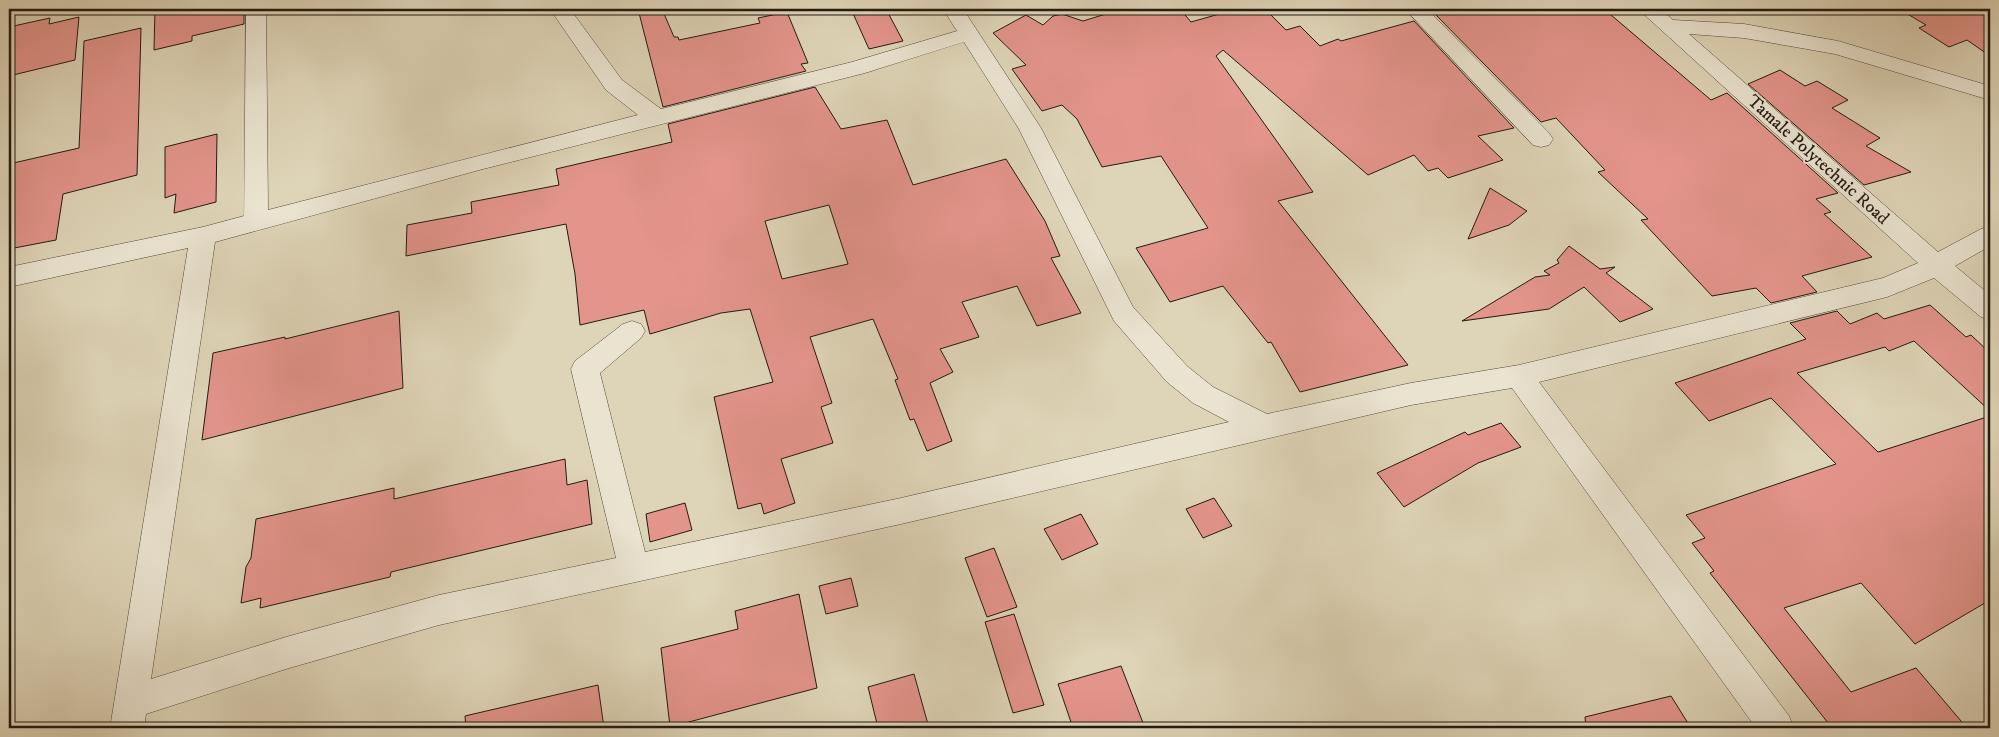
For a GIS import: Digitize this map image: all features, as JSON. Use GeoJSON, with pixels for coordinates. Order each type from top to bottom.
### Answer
{"type":"FeatureCollection","features":[{"type":"Feature","properties":{"kind":"street"},"geometry":{"type":"LineString","coordinates":[[256,9],[256,221]]}},
{"type":"Feature","properties":{"kind":"street"},"geometry":{"type":"LineString","coordinates":[[560,9],[614,85],[658,118]]}},
{"type":"Feature","properties":{"kind":"street"},"geometry":{"type":"LineString","coordinates":[[953,9],[1030,128],[1123,314],[1177,374],[1203,395],[1223,407],[1266,426]]}},
{"type":"Feature","properties":{"kind":"street"},"geometry":{"type":"LineString","coordinates":[[1415,9],[1463,56],[1541,139]]}},
{"type":"Feature","properties":{"kind":"street","name":"Tamale Polytechnic Road"},"geometry":{"type":"LineString","coordinates":[[1648,9],[1936,265],[1990,310]]}},
{"type":"Feature","properties":{"kind":"street"},"geometry":{"type":"LineString","coordinates":[[1667,26],[1744,30],[1838,48],[1990,93]]}},
{"type":"Feature","properties":{"kind":"street"},"geometry":{"type":"LineString","coordinates":[[9,277],[203,236],[483,161],[857,68],[969,34]]}},
{"type":"Feature","properties":{"kind":"street"},"geometry":{"type":"LineString","coordinates":[[129,715],[286,653],[439,610],[901,511],[1411,394],[1519,376],[1887,288],[1936,265],[1990,235]]}},
{"type":"Feature","properties":{"kind":"street"},"geometry":{"type":"LineString","coordinates":[[129,715],[203,236]]}},
{"type":"Feature","properties":{"kind":"street"},"geometry":{"type":"LineString","coordinates":[[632,331],[585,369],[634,568]]}},
{"type":"Feature","properties":{"kind":"street"},"geometry":{"type":"LineString","coordinates":[[1519,376],[1777,728]]}},
{"type":"Feature","properties":{"kind":"building"},"geometry":{"type":"Polygon","coordinates":[[[155,9],[244,9],[244,24],[192,36],[192,41],[154,50],[155,9]]]}},
{"type":"Feature","properties":{"kind":"building"},"geometry":{"type":"Polygon","coordinates":[[[638,9],[662,9],[674,37],[678,37],[679,40],[760,23],[758,18],[787,12],[808,63],[801,64],[806,71],[663,107],[638,9]]]}},
{"type":"Feature","properties":{"kind":"building"},"geometry":{"type":"Polygon","coordinates":[[[851,9],[886,9],[903,41],[869,49],[851,9]]]}},
{"type":"Feature","properties":{"kind":"building"},"geometry":{"type":"Polygon","coordinates":[[[1122,9],[1180,9],[1191,22],[1237,9],[1265,9],[1286,30],[1300,26],[1320,46],[1338,39],[1341,41],[1414,21],[1514,128],[1478,136],[1503,160],[1448,178],[1438,168],[1428,171],[1414,155],[1368,175],[1223,50],[1216,56],[1313,192],[1278,201],[1408,365],[1300,392],[1271,342],[1268,343],[1223,286],[1170,302],[1136,248],[1208,228],[1161,156],[1102,167],[1077,119],[1062,105],[1042,111],[1012,69],[1026,65],[993,33],[1026,15],[1043,25],[1053,16],[1062,14],[1083,21],[1122,9]]]}},
{"type":"Feature","properties":{"kind":"building"},"geometry":{"type":"Polygon","coordinates":[[[1460,9],[1604,9],[1711,100],[1727,93],[1838,193],[1816,199],[1831,212],[1824,214],[1872,257],[1802,276],[1817,292],[1771,303],[1756,288],[1712,296],[1641,220],[1648,219],[1598,172],[1605,170],[1556,118],[1541,122],[1436,15],[1460,9]]]}},
{"type":"Feature","properties":{"kind":"building"},"geometry":{"type":"Polygon","coordinates":[[[1899,9],[1990,9],[1990,56],[1967,40],[1949,47],[1919,28],[1926,25],[1899,9]]]}},
{"type":"Feature","properties":{"kind":"building"},"geometry":{"type":"Polygon","coordinates":[[[79,17],[75,60],[9,76],[9,27],[50,18],[49,24],[79,17]]]}},
{"type":"Feature","properties":{"kind":"building"},"geometry":{"type":"Polygon","coordinates":[[[141,28],[137,175],[63,194],[56,240],[9,249],[9,164],[79,148],[84,41],[141,28]]]}},
{"type":"Feature","properties":{"kind":"building"},"geometry":{"type":"Polygon","coordinates":[[[1780,70],[1805,86],[1817,81],[1848,100],[1832,108],[1880,138],[1866,146],[1911,172],[1864,185],[1748,84],[1780,70]]]}},
{"type":"Feature","properties":{"kind":"building"},"geometry":{"type":"Polygon","coordinates":[[[815,87],[841,129],[887,120],[913,185],[1006,159],[1045,221],[1060,256],[1051,258],[1081,313],[1037,326],[1017,286],[962,302],[979,337],[940,349],[953,372],[930,383],[952,441],[927,451],[914,419],[910,420],[895,380],[898,379],[873,319],[810,337],[832,403],[821,407],[833,443],[781,459],[795,503],[764,514],[761,503],[738,509],[714,397],[773,382],[750,309],[721,313],[650,334],[644,310],[580,325],[575,274],[566,224],[406,256],[407,225],[472,213],[471,202],[559,185],[556,169],[672,142],[668,124],[815,87]],[[829,205],[765,221],[782,279],[848,264],[829,205]]]}},
{"type":"Feature","properties":{"kind":"building"},"geometry":{"type":"Polygon","coordinates":[[[217,134],[216,202],[174,213],[176,194],[165,198],[165,147],[217,134]]]}},
{"type":"Feature","properties":{"kind":"building"},"geometry":{"type":"Polygon","coordinates":[[[1490,188],[1527,211],[1509,225],[1468,239],[1490,188]]]}},
{"type":"Feature","properties":{"kind":"building"},"geometry":{"type":"Polygon","coordinates":[[[1569,246],[1600,269],[1615,267],[1606,273],[1653,309],[1620,322],[1584,287],[1549,309],[1462,321],[1535,277],[1550,275],[1544,271],[1559,263],[1557,260],[1569,246]]]}},
{"type":"Feature","properties":{"kind":"building"},"geometry":{"type":"Polygon","coordinates":[[[1930,305],[1966,337],[1971,335],[1990,353],[1990,411],[1914,341],[1889,351],[1885,347],[1797,373],[1878,452],[1990,416],[1990,600],[1915,644],[1861,583],[1784,608],[1851,692],[1916,668],[1967,728],[1832,728],[1710,573],[1714,571],[1692,543],[1705,538],[1686,515],[1836,464],[1771,398],[1709,421],[1675,383],[1806,339],[1790,323],[1837,311],[1850,324],[1877,313],[1884,319],[1930,305]]]}},
{"type":"Feature","properties":{"kind":"building"},"geometry":{"type":"Polygon","coordinates":[[[399,311],[403,388],[202,440],[213,353],[285,337],[285,339],[399,311]]]}},
{"type":"Feature","properties":{"kind":"building"},"geometry":{"type":"Polygon","coordinates":[[[1501,423],[1521,447],[1478,463],[1404,507],[1377,473],[1465,432],[1468,435],[1501,423]]]}},
{"type":"Feature","properties":{"kind":"building"},"geometry":{"type":"Polygon","coordinates":[[[565,459],[567,485],[587,480],[592,524],[391,572],[390,577],[260,608],[261,598],[241,603],[246,567],[251,558],[256,519],[394,488],[394,499],[565,459]]]}},
{"type":"Feature","properties":{"kind":"building"},"geometry":{"type":"Polygon","coordinates":[[[1214,498],[1232,526],[1203,538],[1186,509],[1214,498]]]}},
{"type":"Feature","properties":{"kind":"building"},"geometry":{"type":"Polygon","coordinates":[[[685,503],[692,530],[650,542],[646,514],[685,503]]]}},
{"type":"Feature","properties":{"kind":"building"},"geometry":{"type":"Polygon","coordinates":[[[1081,514],[1098,544],[1062,560],[1044,529],[1081,514]]]}},
{"type":"Feature","properties":{"kind":"building"},"geometry":{"type":"Polygon","coordinates":[[[994,548],[1017,607],[987,617],[965,558],[994,548]]]}},
{"type":"Feature","properties":{"kind":"building"},"geometry":{"type":"Polygon","coordinates":[[[851,578],[858,606],[826,614],[819,586],[851,578]]]}},
{"type":"Feature","properties":{"kind":"building"},"geometry":{"type":"Polygon","coordinates":[[[799,594],[817,688],[670,727],[661,648],[738,629],[735,611],[799,594]]]}},
{"type":"Feature","properties":{"kind":"building"},"geometry":{"type":"Polygon","coordinates":[[[1014,614],[1044,705],[1013,713],[985,622],[1014,614]]]}},
{"type":"Feature","properties":{"kind":"building"},"geometry":{"type":"Polygon","coordinates":[[[1121,666],[1145,728],[1073,728],[1058,684],[1121,666]]]}},
{"type":"Feature","properties":{"kind":"building"},"geometry":{"type":"Polygon","coordinates":[[[914,674],[929,728],[878,728],[868,687],[914,674]]]}},
{"type":"Feature","properties":{"kind":"building"},"geometry":{"type":"Polygon","coordinates":[[[598,685],[604,728],[466,728],[465,716],[598,685]]]}},
{"type":"Feature","properties":{"kind":"building"},"geometry":{"type":"Polygon","coordinates":[[[1671,696],[1691,728],[1586,728],[1585,717],[1671,696]]]}}]}
